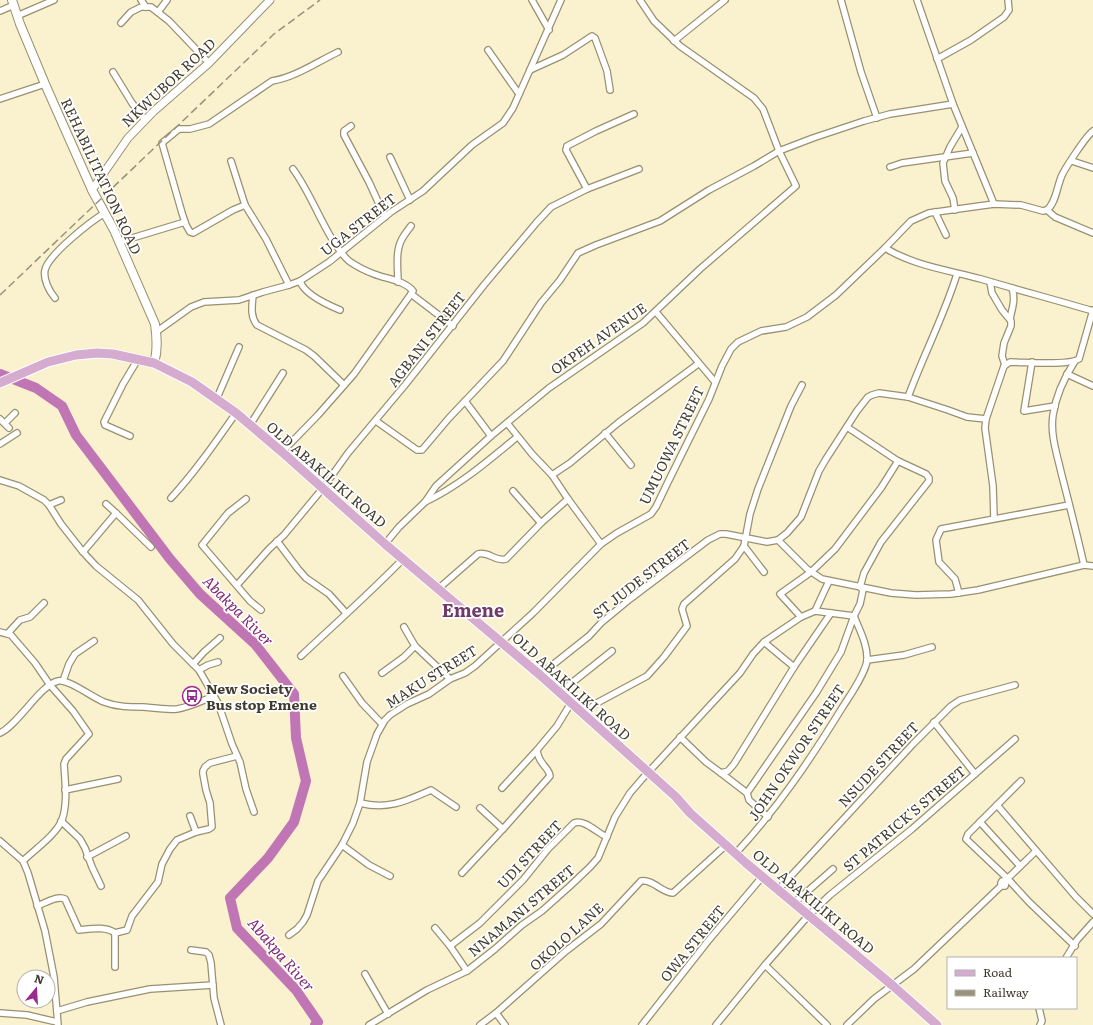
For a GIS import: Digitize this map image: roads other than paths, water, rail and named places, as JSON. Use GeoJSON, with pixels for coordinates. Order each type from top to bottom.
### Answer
{"type":"FeatureCollection","features":[{"type":"Feature","properties":{"kind":"main road","name":"REHABILITATION ROAD"},"geometry":{"type":"LineString","coordinates":[[13,3],[45,84],[92,190],[119,242],[152,318],[156,332],[157,348],[154,364]]}},
{"type":"Feature","properties":{"kind":"main road","name":"OLD ABAKILIKI ROAD"},"geometry":{"type":"LineString","coordinates":[[0,383],[48,362],[88,353],[113,354],[154,364],[192,382],[217,398],[282,452],[403,560],[540,675],[676,797],[690,813],[762,877],[892,985],[937,1025]]}},
{"type":"Feature","properties":{"kind":"street"},"geometry":{"type":"LineString","coordinates":[[17,16],[54,0]]}},
{"type":"Feature","properties":{"kind":"street"},"geometry":{"type":"LineString","coordinates":[[141,0],[146,7]]}},
{"type":"Feature","properties":{"kind":"street"},"geometry":{"type":"LineString","coordinates":[[158,12],[167,0]]}},
{"type":"Feature","properties":{"kind":"street","name":"NKWUBOR ROAD"},"geometry":{"type":"LineString","coordinates":[[92,190],[119,148],[128,138],[209,63],[270,0]]}},
{"type":"Feature","properties":{"kind":"street"},"geometry":{"type":"LineString","coordinates":[[532,0],[549,30]]}},
{"type":"Feature","properties":{"kind":"street","name":"UGA STREET"},"geometry":{"type":"LineString","coordinates":[[156,332],[180,314],[197,305],[212,301],[239,300],[300,281],[329,262],[385,217],[423,191],[472,146],[503,123],[513,108],[562,0]]}},
{"type":"Feature","properties":{"kind":"street"},"geometry":{"type":"LineString","coordinates":[[640,0],[654,21],[674,41],[754,98],[763,109],[779,151]]}},
{"type":"Feature","properties":{"kind":"street"},"geometry":{"type":"LineString","coordinates":[[674,41],[725,0]]}},
{"type":"Feature","properties":{"kind":"street"},"geometry":{"type":"LineString","coordinates":[[842,0],[861,72],[877,118]]}},
{"type":"Feature","properties":{"kind":"street"},"geometry":{"type":"LineString","coordinates":[[917,0],[953,104],[994,204]]}},
{"type":"Feature","properties":{"kind":"street"},"geometry":{"type":"LineString","coordinates":[[938,59],[971,40],[1004,17],[1009,10],[1008,0]]}},
{"type":"Feature","properties":{"kind":"street"},"geometry":{"type":"LineString","coordinates":[[0,11],[13,3]]}},
{"type":"Feature","properties":{"kind":"street"},"geometry":{"type":"LineString","coordinates":[[121,23],[131,12],[141,7],[151,7],[169,21],[209,63]]}},
{"type":"Feature","properties":{"kind":"street"},"geometry":{"type":"LineString","coordinates":[[530,70],[563,55],[592,36],[595,38],[606,70],[610,90]]}},
{"type":"Feature","properties":{"kind":"street"},"geometry":{"type":"LineString","coordinates":[[488,50],[519,94]]}},
{"type":"Feature","properties":{"kind":"street"},"geometry":{"type":"LineString","coordinates":[[245,205],[193,233],[190,232],[185,222],[162,143],[178,129],[190,129],[210,124],[272,81],[282,80],[297,74],[338,52]]}},
{"type":"Feature","properties":{"kind":"street"},"geometry":{"type":"LineString","coordinates":[[113,72],[132,103],[146,120]]}},
{"type":"Feature","properties":{"kind":"street"},"geometry":{"type":"LineString","coordinates":[[0,99],[45,84]]}},
{"type":"Feature","properties":{"kind":"street"},"geometry":{"type":"LineString","coordinates":[[376,421],[417,450],[422,450],[464,401],[503,361],[540,303],[560,280],[578,253],[660,221],[709,190],[779,151],[813,138],[877,118],[953,104]]}},
{"type":"Feature","properties":{"kind":"street"},"geometry":{"type":"LineString","coordinates":[[634,114],[567,146],[566,150],[587,189],[639,169]]}},
{"type":"Feature","properties":{"kind":"street"},"geometry":{"type":"LineString","coordinates":[[351,126],[344,131],[344,135],[369,182],[385,217]]}},
{"type":"Feature","properties":{"kind":"street"},"geometry":{"type":"LineString","coordinates":[[955,210],[953,198],[945,181],[943,163],[944,157],[962,127]]}},
{"type":"Feature","properties":{"kind":"street"},"geometry":{"type":"LineString","coordinates":[[1093,131],[1087,137],[1062,175],[1051,206],[1047,210],[1055,217],[1093,233]]}},
{"type":"Feature","properties":{"kind":"street","name":"OKPEH AVENUE"},"geometry":{"type":"LineString","coordinates":[[424,502],[436,486],[526,406],[549,388],[630,333],[656,312],[700,269],[796,186],[779,151]]}},
{"type":"Feature","properties":{"kind":"street"},"geometry":{"type":"LineString","coordinates":[[890,166],[973,153]]}},
{"type":"Feature","properties":{"kind":"street"},"geometry":{"type":"LineString","coordinates":[[390,156],[410,200]]}},
{"type":"Feature","properties":{"kind":"street"},"geometry":{"type":"LineString","coordinates":[[231,161],[245,205],[266,239],[289,285]]}},
{"type":"Feature","properties":{"kind":"street"},"geometry":{"type":"LineString","coordinates":[[1072,161],[1093,168]]}},
{"type":"Feature","properties":{"kind":"street"},"geometry":{"type":"LineString","coordinates":[[282,452],[318,415],[357,369],[411,294],[412,290],[398,282],[374,274],[358,266],[349,261],[341,253],[320,219],[302,181],[293,169]]}},
{"type":"Feature","properties":{"kind":"street","name":"AGBANI STREET"},"geometry":{"type":"LineString","coordinates":[[237,585],[269,549],[284,535],[323,488],[343,459],[376,421],[453,326],[484,285],[551,207],[587,189]]}},
{"type":"Feature","properties":{"kind":"street","name":"UMUOWA STREET"},"geometry":{"type":"LineString","coordinates":[[501,642],[534,613],[601,544],[617,533],[651,514],[656,507],[709,399],[727,355],[738,342],[761,331],[786,327],[807,317],[836,295],[886,248],[911,221],[929,213],[994,204],[1010,204],[1047,210]]}},
{"type":"Feature","properties":{"kind":"street"},"geometry":{"type":"LineString","coordinates":[[935,212],[946,235]]}},
{"type":"Feature","properties":{"kind":"street"},"geometry":{"type":"LineString","coordinates":[[55,298],[50,292],[44,276],[47,264],[82,228],[105,213]]}},
{"type":"Feature","properties":{"kind":"street"},"geometry":{"type":"LineString","coordinates":[[119,242],[185,222]]}},
{"type":"Feature","properties":{"kind":"street"},"geometry":{"type":"LineString","coordinates":[[398,282],[401,240],[411,226]]}},
{"type":"Feature","properties":{"kind":"street"},"geometry":{"type":"LineString","coordinates":[[886,248],[916,263],[1093,310],[1081,355],[1075,361],[1067,374],[1057,396],[1052,430],[1069,505],[1090,565],[1008,584],[959,593],[916,595],[890,593],[822,579],[811,572],[778,540],[792,528],[800,517],[807,504],[819,472],[868,397],[879,393],[908,397],[967,417],[986,419]]}},
{"type":"Feature","properties":{"kind":"street"},"geometry":{"type":"LineString","coordinates":[[908,397],[946,307],[957,274]]}},
{"type":"Feature","properties":{"kind":"street"},"geometry":{"type":"LineString","coordinates":[[300,281],[301,285],[309,292],[330,306],[340,310]]}},
{"type":"Feature","properties":{"kind":"street"},"geometry":{"type":"LineString","coordinates":[[990,282],[992,293],[1010,319]]}},
{"type":"Feature","properties":{"kind":"street"},"geometry":{"type":"LineString","coordinates":[[1005,365],[1002,356],[1004,343],[1011,326],[1010,319],[1014,303],[1012,288]]}},
{"type":"Feature","properties":{"kind":"street"},"geometry":{"type":"LineString","coordinates":[[411,294],[453,326]]}},
{"type":"Feature","properties":{"kind":"street"},"geometry":{"type":"LineString","coordinates":[[253,295],[252,313],[253,320],[257,324],[314,356],[344,385]]}},
{"type":"Feature","properties":{"kind":"street"},"geometry":{"type":"LineString","coordinates":[[656,312],[698,364],[715,382]]}},
{"type":"Feature","properties":{"kind":"street"},"geometry":{"type":"LineString","coordinates":[[217,398],[239,347]]}},
{"type":"Feature","properties":{"kind":"street"},"geometry":{"type":"LineString","coordinates":[[130,436],[105,425],[104,422],[123,384],[138,359]]}},
{"type":"Feature","properties":{"kind":"street"},"geometry":{"type":"LineString","coordinates":[[994,518],[993,486],[985,428],[986,419],[995,389],[1005,365],[1010,362],[1075,361]]}},
{"type":"Feature","properties":{"kind":"street"},"geometry":{"type":"LineString","coordinates":[[1032,362],[1024,411],[1055,406]]}},
{"type":"Feature","properties":{"kind":"street"},"geometry":{"type":"LineString","coordinates":[[552,474],[570,463],[605,433],[698,364]]}},
{"type":"Feature","properties":{"kind":"street"},"geometry":{"type":"LineString","coordinates":[[250,426],[283,373]]}},
{"type":"Feature","properties":{"kind":"street"},"geometry":{"type":"LineString","coordinates":[[1067,374],[1093,386]]}},
{"type":"Feature","properties":{"kind":"street"},"geometry":{"type":"LineString","coordinates":[[584,715],[595,704],[633,685],[647,676],[654,669],[687,626],[682,609],[684,604],[736,559],[744,546],[750,514],[758,489],[791,406],[802,385]]}},
{"type":"Feature","properties":{"kind":"street"},"geometry":{"type":"LineString","coordinates":[[464,401],[491,436]]}},
{"type":"Feature","properties":{"kind":"street"},"geometry":{"type":"LineString","coordinates":[[9,428],[2,421],[15,413]]}},
{"type":"Feature","properties":{"kind":"street"},"geometry":{"type":"LineString","coordinates":[[171,498],[202,461],[236,413]]}},
{"type":"Feature","properties":{"kind":"street"},"geometry":{"type":"LineString","coordinates":[[507,423],[517,437],[552,474],[568,499],[601,544]]}},
{"type":"Feature","properties":{"kind":"street"},"geometry":{"type":"LineString","coordinates":[[747,793],[816,693],[841,652],[860,604],[863,590],[860,586],[864,573],[881,542],[929,481],[926,474],[898,461],[847,428]]}},
{"type":"Feature","properties":{"kind":"street"},"geometry":{"type":"LineString","coordinates":[[0,444],[16,433]]}},
{"type":"Feature","properties":{"kind":"street"},"geometry":{"type":"LineString","coordinates":[[605,433],[631,465]]}},
{"type":"Feature","properties":{"kind":"street"},"geometry":{"type":"LineString","coordinates":[[385,544],[399,527],[424,502],[441,494],[470,474],[517,437]]}},
{"type":"Feature","properties":{"kind":"street"},"geometry":{"type":"LineString","coordinates":[[801,617],[780,594],[811,572],[835,549],[881,488],[898,461]]}},
{"type":"Feature","properties":{"kind":"street"},"geometry":{"type":"LineString","coordinates":[[0,480],[19,486],[44,500],[83,552],[96,566],[138,600],[173,644],[199,670],[221,711],[240,762],[246,789],[254,812]]}},
{"type":"Feature","properties":{"kind":"street"},"geometry":{"type":"LineString","coordinates":[[513,491],[542,524]]}},
{"type":"Feature","properties":{"kind":"street"},"geometry":{"type":"LineString","coordinates":[[246,499],[228,513],[202,545],[250,601],[261,610]]}},
{"type":"Feature","properties":{"kind":"street"},"geometry":{"type":"LineString","coordinates":[[438,589],[478,554],[485,553],[499,560],[506,559],[568,499]]}},
{"type":"Feature","properties":{"kind":"street"},"geometry":{"type":"LineString","coordinates":[[49,505],[61,500]]}},
{"type":"Feature","properties":{"kind":"street"},"geometry":{"type":"LineString","coordinates":[[106,504],[151,547]]}},
{"type":"Feature","properties":{"kind":"street"},"geometry":{"type":"LineString","coordinates":[[959,593],[955,579],[940,562],[936,540],[941,529],[1069,505]]}},
{"type":"Feature","properties":{"kind":"street"},"geometry":{"type":"LineString","coordinates":[[83,552],[116,513]]}},
{"type":"Feature","properties":{"kind":"street","name":"ST JUDE STREET"},"geometry":{"type":"LineString","coordinates":[[540,675],[589,636],[601,623],[630,598],[708,540],[720,534],[726,534],[767,542],[778,540]]}},
{"type":"Feature","properties":{"kind":"street"},"geometry":{"type":"LineString","coordinates":[[277,541],[306,578],[329,594],[346,613]]}},
{"type":"Feature","properties":{"kind":"street"},"geometry":{"type":"LineString","coordinates":[[744,546],[764,572]]}},
{"type":"Feature","properties":{"kind":"street"},"geometry":{"type":"LineString","coordinates":[[301,656],[403,560]]}},
{"type":"Feature","properties":{"kind":"street"},"geometry":{"type":"LineString","coordinates":[[829,581],[815,611],[854,616]]}},
{"type":"Feature","properties":{"kind":"street"},"geometry":{"type":"LineString","coordinates":[[8,633],[20,620],[30,617],[44,604]]}},
{"type":"Feature","properties":{"kind":"street","name":"NNAMANI STREET"},"geometry":{"type":"LineString","coordinates":[[369,1025],[427,990],[467,971],[522,925],[542,911],[590,868],[601,853],[612,821],[636,786],[740,673],[753,654],[764,642],[801,617],[815,611]]}},
{"type":"Feature","properties":{"kind":"street"},"geometry":{"type":"LineString","coordinates":[[721,773],[728,770],[734,764],[794,667],[831,614]]}},
{"type":"Feature","properties":{"kind":"street"},"geometry":{"type":"LineString","coordinates":[[854,616],[866,645],[867,660],[904,655],[932,647]]}},
{"type":"Feature","properties":{"kind":"street"},"geometry":{"type":"LineString","coordinates":[[404,627],[415,646],[450,679]]}},
{"type":"Feature","properties":{"kind":"street"},"geometry":{"type":"LineString","coordinates":[[0,632],[6,634],[8,633],[73,711],[89,734],[66,759],[64,764],[65,790],[64,809],[61,821],[56,830],[23,861]]}},
{"type":"Feature","properties":{"kind":"street"},"geometry":{"type":"LineString","coordinates":[[193,664],[220,638]]}},
{"type":"Feature","properties":{"kind":"street"},"geometry":{"type":"LineString","coordinates":[[63,681],[69,664],[75,654],[94,641]]}},
{"type":"Feature","properties":{"kind":"street","name":"MAKU STREET"},"geometry":{"type":"LineString","coordinates":[[289,935],[300,926],[307,915],[318,881],[342,845],[360,803],[368,762],[382,724],[390,715],[406,704],[429,694],[450,679],[476,666],[501,642]]}},
{"type":"Feature","properties":{"kind":"street"},"geometry":{"type":"LineString","coordinates":[[764,642],[794,667]]}},
{"type":"Feature","properties":{"kind":"street"},"geometry":{"type":"LineString","coordinates":[[382,673],[404,657],[415,646]]}},
{"type":"Feature","properties":{"kind":"street"},"geometry":{"type":"LineString","coordinates":[[559,693],[612,651]]}},
{"type":"Feature","properties":{"kind":"street","name":"JOHN OKWOR STREET"},"geometry":{"type":"LineString","coordinates":[[736,853],[779,803],[837,716],[854,688],[867,660]]}},
{"type":"Feature","properties":{"kind":"street"},"geometry":{"type":"LineString","coordinates":[[199,670],[218,662]]}},
{"type":"Feature","properties":{"kind":"street"},"geometry":{"type":"LineString","coordinates":[[343,676],[362,703],[382,724]]}},
{"type":"Feature","properties":{"kind":"street"},"geometry":{"type":"LineString","coordinates":[[0,733],[10,726],[50,685],[59,681],[63,681],[105,703],[116,706],[176,709],[214,696]]}},
{"type":"Feature","properties":{"kind":"street","name":"NSUDE STREET"},"geometry":{"type":"LineString","coordinates":[[778,890],[934,722],[951,706],[960,700],[1015,685]]}},
{"type":"Feature","properties":{"kind":"street"},"geometry":{"type":"LineString","coordinates":[[502,788],[557,726],[571,703]]}},
{"type":"Feature","properties":{"kind":"street"},"geometry":{"type":"LineString","coordinates":[[934,722],[975,774]]}},
{"type":"Feature","properties":{"kind":"street"},"geometry":{"type":"LineString","coordinates":[[680,737],[706,762],[747,793],[749,800],[768,817]]}},
{"type":"Feature","properties":{"kind":"street","name":"ST PATRICK'S STREET"},"geometry":{"type":"LineString","coordinates":[[716,1025],[764,965],[808,916],[830,895],[912,829],[1015,739]]}},
{"type":"Feature","properties":{"kind":"street"},"geometry":{"type":"LineString","coordinates":[[462,873],[550,776],[550,772],[539,760],[537,750]]}},
{"type":"Feature","properties":{"kind":"street"},"geometry":{"type":"LineString","coordinates":[[38,906],[57,898],[63,898],[65,899],[79,930],[102,929],[113,931],[115,933],[127,930],[132,916],[158,882],[162,864],[177,840],[196,832],[209,829],[212,826],[210,803],[203,774],[205,767],[210,763],[237,756]]}},
{"type":"Feature","properties":{"kind":"street"},"geometry":{"type":"LineString","coordinates":[[65,790],[118,779]]}},
{"type":"Feature","properties":{"kind":"street"},"geometry":{"type":"LineString","coordinates":[[1022,781],[968,834],[966,839],[1004,882],[1029,902],[1075,946]]}},
{"type":"Feature","properties":{"kind":"street"},"geometry":{"type":"LineString","coordinates":[[360,803],[377,805],[398,804],[431,790],[456,807]]}},
{"type":"Feature","properties":{"kind":"street"},"geometry":{"type":"LineString","coordinates":[[997,805],[1076,897],[1093,914]]}},
{"type":"Feature","properties":{"kind":"street"},"geometry":{"type":"LineString","coordinates":[[480,808],[503,829]]}},
{"type":"Feature","properties":{"kind":"street"},"geometry":{"type":"LineString","coordinates":[[190,816],[196,832]]}},
{"type":"Feature","properties":{"kind":"street"},"geometry":{"type":"LineString","coordinates":[[61,821],[80,839],[101,886]]}},
{"type":"Feature","properties":{"kind":"street"},"geometry":{"type":"LineString","coordinates":[[980,822],[1020,866]]}},
{"type":"Feature","properties":{"kind":"street","name":"UDI STREET"},"geometry":{"type":"LineString","coordinates":[[450,946],[475,926],[523,880],[548,849],[574,823],[584,823],[606,837]]}},
{"type":"Feature","properties":{"kind":"street"},"geometry":{"type":"LineString","coordinates":[[87,857],[126,836]]}},
{"type":"Feature","properties":{"kind":"street"},"geometry":{"type":"LineString","coordinates":[[0,841],[23,861],[28,873],[45,932],[54,977],[57,1023],[27,1015],[0,1013]]}},
{"type":"Feature","properties":{"kind":"street"},"geometry":{"type":"LineString","coordinates":[[342,845],[375,869],[390,876]]}},
{"type":"Feature","properties":{"kind":"street","name":"OKOLO LANE"},"geometry":{"type":"LineString","coordinates":[[496,1013],[566,951],[601,924],[641,880],[646,880],[665,891],[673,893],[726,845]]}},
{"type":"Feature","properties":{"kind":"street"},"geometry":{"type":"LineString","coordinates":[[847,1025],[874,999],[914,969],[1036,851]]}},
{"type":"Feature","properties":{"kind":"street"},"geometry":{"type":"LineString","coordinates":[[794,903],[833,869]]}},
{"type":"Feature","properties":{"kind":"street","name":"OWA STREET"},"geometry":{"type":"LineString","coordinates":[[642,1025],[708,940],[762,877]]}},
{"type":"Feature","properties":{"kind":"street"},"geometry":{"type":"LineString","coordinates":[[1067,957],[1075,946],[1077,940],[1093,922]]}},
{"type":"Feature","properties":{"kind":"street"},"geometry":{"type":"LineString","coordinates":[[435,928],[450,946],[467,971]]}},
{"type":"Feature","properties":{"kind":"street"},"geometry":{"type":"LineString","coordinates":[[115,933],[116,967]]}},
{"type":"Feature","properties":{"kind":"street"},"geometry":{"type":"LineString","coordinates":[[191,950],[206,952],[209,955],[215,1003],[221,1025]]}},
{"type":"Feature","properties":{"kind":"street"},"geometry":{"type":"LineString","coordinates":[[764,965],[827,1025]]}},
{"type":"Feature","properties":{"kind":"street"},"geometry":{"type":"LineString","coordinates":[[365,974],[388,1014]]}},
{"type":"Feature","properties":{"kind":"street"},"geometry":{"type":"LineString","coordinates":[[57,1011],[87,1002],[150,988],[212,985]]}},
{"type":"Feature","properties":{"kind":"street"},"geometry":{"type":"LineString","coordinates":[[1039,1009],[1042,1021],[1040,1025]]}},
{"type":"Feature","properties":{"kind":"street"},"geometry":{"type":"LineString","coordinates":[[480,1025],[496,1013],[505,1025]]}},
{"type":"Feature","properties":{"kind":"waterway","name":"Abakpa River"},"geometry":{"type":"LineString","coordinates":[[0,374],[36,388],[62,406],[76,435],[170,559],[200,594],[255,644],[294,694],[296,738],[306,781],[294,822],[268,858],[230,898],[237,928],[296,990],[318,1022],[315,1025]]}},
{"type":"Feature","properties":{"kind":"railway"},"geometry":{"type":"LineString","coordinates":[[0,295],[274,34],[320,0]]}},
{"type":"Feature","properties":{"kind":"place","name":"New Society Bus stop Emene"},"geometry":{"type":"Point","coordinates":[192,696]}},
{"type":"Feature","properties":{"kind":"district","name":"Emene"},"geometry":{"type":"Point","coordinates":[473,609]}}]}
